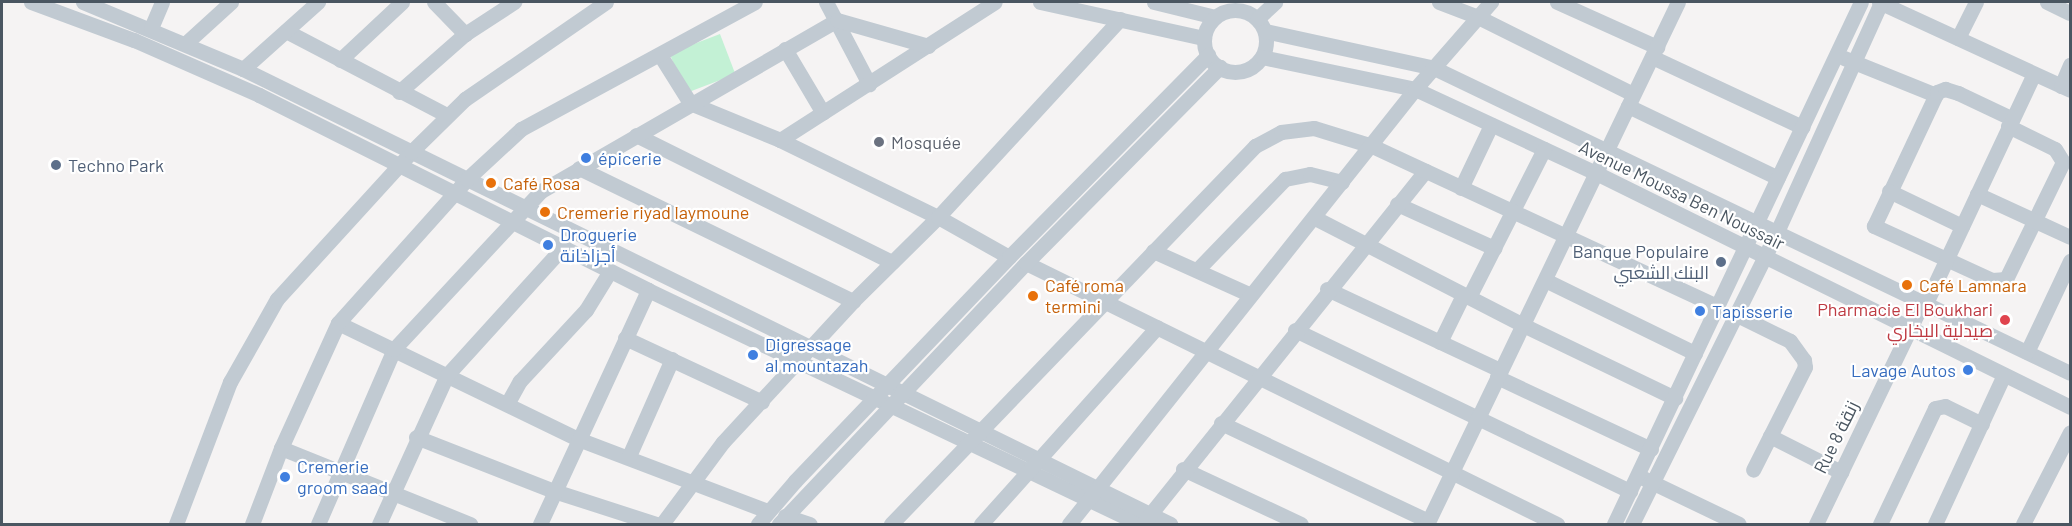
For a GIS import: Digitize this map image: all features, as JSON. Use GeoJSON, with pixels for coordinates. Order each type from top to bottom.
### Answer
{"type":"FeatureCollection","features":[{"type":"Feature","properties":{"kind":"street"},"geometry":{"type":"LineString","coordinates":[[32,2],[134,40],[238,86],[512,220],[648,290],[1088,501],[1144,521],[1170,525]]}},
{"type":"Feature","properties":{"kind":"street"},"geometry":{"type":"LineString","coordinates":[[83,2],[151,28],[243,69],[886,386],[982,430],[1098,489],[1144,521]]}},
{"type":"Feature","properties":{"kind":"street"},"geometry":{"type":"LineString","coordinates":[[151,28],[162,2]]}},
{"type":"Feature","properties":{"kind":"street"},"geometry":{"type":"LineString","coordinates":[[186,43],[231,2]]}},
{"type":"Feature","properties":{"kind":"street"},"geometry":{"type":"LineString","coordinates":[[243,69],[318,2]]}},
{"type":"Feature","properties":{"kind":"street"},"geometry":{"type":"LineString","coordinates":[[340,60],[402,2]]}},
{"type":"Feature","properties":{"kind":"street"},"geometry":{"type":"LineString","coordinates":[[434,2],[465,34]]}},
{"type":"Feature","properties":{"kind":"street"},"geometry":{"type":"LineString","coordinates":[[399,92],[465,34],[514,2]]}},
{"type":"Feature","properties":{"kind":"street"},"geometry":{"type":"LineString","coordinates":[[176,525],[230,382],[265,315],[411,152],[447,116],[510,65],[606,2]]}},
{"type":"Feature","properties":{"kind":"street"},"geometry":{"type":"LineString","coordinates":[[252,525],[281,448],[338,323],[467,179],[521,129],[755,2]]}},
{"type":"Feature","properties":{"kind":"street"},"geometry":{"type":"LineString","coordinates":[[826,2],[870,84]]}},
{"type":"Feature","properties":{"kind":"street"},"geometry":{"type":"LineString","coordinates":[[780,140],[995,2]]}},
{"type":"Feature","properties":{"kind":"street"},"geometry":{"type":"LineString","coordinates":[[1040,2],[1204,38]]}},
{"type":"Feature","properties":{"kind":"street"},"geometry":{"type":"LineString","coordinates":[[1154,2],[1215,17],[1240,10],[1261,25]]}},
{"type":"Feature","properties":{"kind":"street"},"geometry":{"type":"LineString","coordinates":[[1215,17],[1204,38],[1208,55],[1220,67],[1243,71],[1262,57],[1261,25],[1275,2]]}},
{"type":"Feature","properties":{"kind":"street"},"geometry":{"type":"LineString","coordinates":[[1439,2],[1478,17],[1778,178]]}},
{"type":"Feature","properties":{"kind":"street"},"geometry":{"type":"LineString","coordinates":[[1069,525],[1315,218],[1415,89],[1491,2]]}},
{"type":"Feature","properties":{"kind":"street"},"geometry":{"type":"LineString","coordinates":[[1557,2],[1802,127]]}},
{"type":"Feature","properties":{"kind":"street"},"geometry":{"type":"LineString","coordinates":[[1614,525],[1861,2]]}},
{"type":"Feature","properties":{"kind":"street"},"geometry":{"type":"LineString","coordinates":[[1632,525],[1776,234],[1880,2],[2066,88],[2070,65]]}},
{"type":"Feature","properties":{"kind":"street"},"geometry":{"type":"LineString","coordinates":[[1959,38],[1976,2]]}},
{"type":"Feature","properties":{"kind":"street"},"geometry":{"type":"LineString","coordinates":[[2047,2],[2070,13]]}},
{"type":"Feature","properties":{"kind":"street"},"geometry":{"type":"LineString","coordinates":[[1221,423],[1427,523],[1654,52],[1673,3]]}},
{"type":"Feature","properties":{"kind":"street"},"geometry":{"type":"LineString","coordinates":[[662,525],[723,442],[853,301],[938,217],[1120,19]]}},
{"type":"Feature","properties":{"kind":"street"},"geometry":{"type":"LineString","coordinates":[[318,525],[338,471],[394,349],[541,191],[837,20],[928,46]]}},
{"type":"Feature","properties":{"kind":"street","name":"Avenue Moussa Ben Noussair"},"geometry":{"type":"LineString","coordinates":[[1261,25],[1434,68],[1755,225],[1925,302],[2070,373]]}},
{"type":"Feature","properties":{"kind":"street"},"geometry":{"type":"LineString","coordinates":[[286,31],[447,116]]}},
{"type":"Feature","properties":{"kind":"street"},"geometry":{"type":"LineString","coordinates":[[785,49],[823,113]]}},
{"type":"Feature","properties":{"kind":"street"},"geometry":{"type":"LineString","coordinates":[[1836,54],[1937,94]]}},
{"type":"Feature","properties":{"kind":"street"},"geometry":{"type":"LineString","coordinates":[[660,55],[690,103],[780,140],[938,217],[1009,257]]}},
{"type":"Feature","properties":{"kind":"street"},"geometry":{"type":"LineString","coordinates":[[758,525],[768,511],[1009,257],[1208,55]]}},
{"type":"Feature","properties":{"kind":"street","name":"Avenue Moussa Ben Noussair"},"geometry":{"type":"LineString","coordinates":[[1262,57],[1415,89],[1596,173],[2070,407]]}},
{"type":"Feature","properties":{"kind":"street"},"geometry":{"type":"LineString","coordinates":[[782,520],[1026,263],[1220,67]]}},
{"type":"Feature","properties":{"kind":"street","name":"Rue 8 زنقة"},"geometry":{"type":"LineString","coordinates":[[1816,525],[1910,330],[1947,260],[2034,74]]}},
{"type":"Feature","properties":{"kind":"street"},"geometry":{"type":"LineString","coordinates":[[1945,90],[1958,93],[2010,122],[2061,154],[2060,172],[2006,279],[1992,280],[1874,226],[1937,94],[1945,90]]}},
{"type":"Feature","properties":{"kind":"street"},"geometry":{"type":"LineString","coordinates":[[1461,188],[1491,125]]}},
{"type":"Feature","properties":{"kind":"street"},"geometry":{"type":"LineString","coordinates":[[891,525],[1104,301],[1256,146],[1281,132],[1314,128],[1371,146],[1716,306]]}},
{"type":"Feature","properties":{"kind":"street"},"geometry":{"type":"LineString","coordinates":[[636,135],[892,262]]}},
{"type":"Feature","properties":{"kind":"street"},"geometry":{"type":"LineString","coordinates":[[1440,342],[1494,248],[1544,149]]}},
{"type":"Feature","properties":{"kind":"street"},"geometry":{"type":"LineString","coordinates":[[579,168],[853,301]]}},
{"type":"Feature","properties":{"kind":"street"},"geometry":{"type":"LineString","coordinates":[[1144,521],[1363,244],[1425,171]]}},
{"type":"Feature","properties":{"kind":"street"},"geometry":{"type":"LineString","coordinates":[[1197,270],[1285,179],[1310,174],[1342,182]]}},
{"type":"Feature","properties":{"kind":"street"},"geometry":{"type":"LineString","coordinates":[[1889,191],[1962,226]]}},
{"type":"Feature","properties":{"kind":"street"},"geometry":{"type":"LineString","coordinates":[[1977,194],[2070,237]]}},
{"type":"Feature","properties":{"kind":"street"},"geometry":{"type":"LineString","coordinates":[[1397,204],[1494,248]]}},
{"type":"Feature","properties":{"kind":"street"},"geometry":{"type":"LineString","coordinates":[[1315,218],[1522,325],[1675,398]]}},
{"type":"Feature","properties":{"kind":"street"},"geometry":{"type":"LineString","coordinates":[[379,525],[391,492],[447,375],[563,247]]}},
{"type":"Feature","properties":{"kind":"street"},"geometry":{"type":"LineString","coordinates":[[1153,251],[1251,295]]}},
{"type":"Feature","properties":{"kind":"street"},"geometry":{"type":"LineString","coordinates":[[2027,352],[2070,261]]}},
{"type":"Feature","properties":{"kind":"street"},"geometry":{"type":"LineString","coordinates":[[1026,263],[1207,351],[1451,475],[1525,518],[1557,525]]}},
{"type":"Feature","properties":{"kind":"street"},"geometry":{"type":"LineString","coordinates":[[507,404],[520,381],[586,310],[610,271]]}},
{"type":"Feature","properties":{"kind":"street"},"geometry":{"type":"LineString","coordinates":[[1545,280],[1695,353]]}},
{"type":"Feature","properties":{"kind":"street"},"geometry":{"type":"LineString","coordinates":[[1327,289],[1440,342],[1498,374],[1651,449]]}},
{"type":"Feature","properties":{"kind":"street"},"geometry":{"type":"LineString","coordinates":[[540,525],[578,438],[648,290]]}},
{"type":"Feature","properties":{"kind":"street"},"geometry":{"type":"LineString","coordinates":[[1735,314],[1790,341],[1804,360],[1805,367],[1753,470]]}},
{"type":"Feature","properties":{"kind":"street"},"geometry":{"type":"LineString","coordinates":[[338,323],[578,438],[695,480],[768,511]]}},
{"type":"Feature","properties":{"kind":"street"},"geometry":{"type":"LineString","coordinates":[[981,525],[1157,327]]}},
{"type":"Feature","properties":{"kind":"street"},"geometry":{"type":"LineString","coordinates":[[1295,330],[1630,491]]}},
{"type":"Feature","properties":{"kind":"street"},"geometry":{"type":"LineString","coordinates":[[625,338],[762,402]]}},
{"type":"Feature","properties":{"kind":"street"},"geometry":{"type":"LineString","coordinates":[[628,456],[672,359]]}},
{"type":"Feature","properties":{"kind":"street"},"geometry":{"type":"LineString","coordinates":[[1935,525],[2004,375]]}},
{"type":"Feature","properties":{"kind":"street"},"geometry":{"type":"LineString","coordinates":[[1880,525],[1935,408],[1945,406],[1982,424]]}},
{"type":"Feature","properties":{"kind":"street"},"geometry":{"type":"LineString","coordinates":[[2023,525],[2070,432]]}},
{"type":"Feature","properties":{"kind":"street"},"geometry":{"type":"LineString","coordinates":[[1770,436],[1841,472]]}},
{"type":"Feature","properties":{"kind":"street"},"geometry":{"type":"LineString","coordinates":[[416,437],[554,491],[656,525]]}},
{"type":"Feature","properties":{"kind":"street"},"geometry":{"type":"LineString","coordinates":[[281,448],[470,525]]}},
{"type":"Feature","properties":{"kind":"street"},"geometry":{"type":"LineString","coordinates":[[1183,469],[1301,525]]}},
{"type":"Feature","properties":{"kind":"street"},"geometry":{"type":"LineString","coordinates":[[1638,476],[1739,525]]}},
{"type":"Feature","properties":{"kind":"street"},"geometry":{"type":"LineString","coordinates":[[782,520],[810,525]]}},
{"type":"Feature","properties":{"kind":"green space"},"geometry":{"type":"Polygon","coordinates":[[[720,34],[735,74],[685,93],[670,53],[720,34]]]}},
{"type":"Feature","properties":{"kind":"place","name":"Mosquée"},"geometry":{"type":"Point","coordinates":[879,142]}},
{"type":"Feature","properties":{"kind":"place","name":"épicerie"},"geometry":{"type":"Point","coordinates":[586,158]}},
{"type":"Feature","properties":{"kind":"place","name":"Techno Park"},"geometry":{"type":"Point","coordinates":[56,165]}},
{"type":"Feature","properties":{"kind":"place","name":"Café Rosa"},"geometry":{"type":"Point","coordinates":[491,183]}},
{"type":"Feature","properties":{"kind":"place","name":"Cremerie riyad laymoune"},"geometry":{"type":"Point","coordinates":[545,212]}},
{"type":"Feature","properties":{"kind":"place","name":"Droguerie أجزاخانة"},"geometry":{"type":"Point","coordinates":[548,245]}},
{"type":"Feature","properties":{"kind":"place","name":"Banque Populaire البنك الشعبي"},"geometry":{"type":"Point","coordinates":[1721,262]}},
{"type":"Feature","properties":{"kind":"place","name":"Café Lamnara"},"geometry":{"type":"Point","coordinates":[1907,285]}},
{"type":"Feature","properties":{"kind":"place","name":"Café roma termini"},"geometry":{"type":"Point","coordinates":[1033,296]}},
{"type":"Feature","properties":{"kind":"place","name":"Tapisserie"},"geometry":{"type":"Point","coordinates":[1700,311]}},
{"type":"Feature","properties":{"kind":"place","name":"Pharmacie El Boukhari صيدلية البخاري"},"geometry":{"type":"Point","coordinates":[2005,320]}},
{"type":"Feature","properties":{"kind":"place","name":"Digressage al mountazah"},"geometry":{"type":"Point","coordinates":[753,355]}},
{"type":"Feature","properties":{"kind":"place","name":"Lavage Autos"},"geometry":{"type":"Point","coordinates":[1968,370]}},
{"type":"Feature","properties":{"kind":"place","name":"Cremerie groom saad"},"geometry":{"type":"Point","coordinates":[285,477]}}]}
